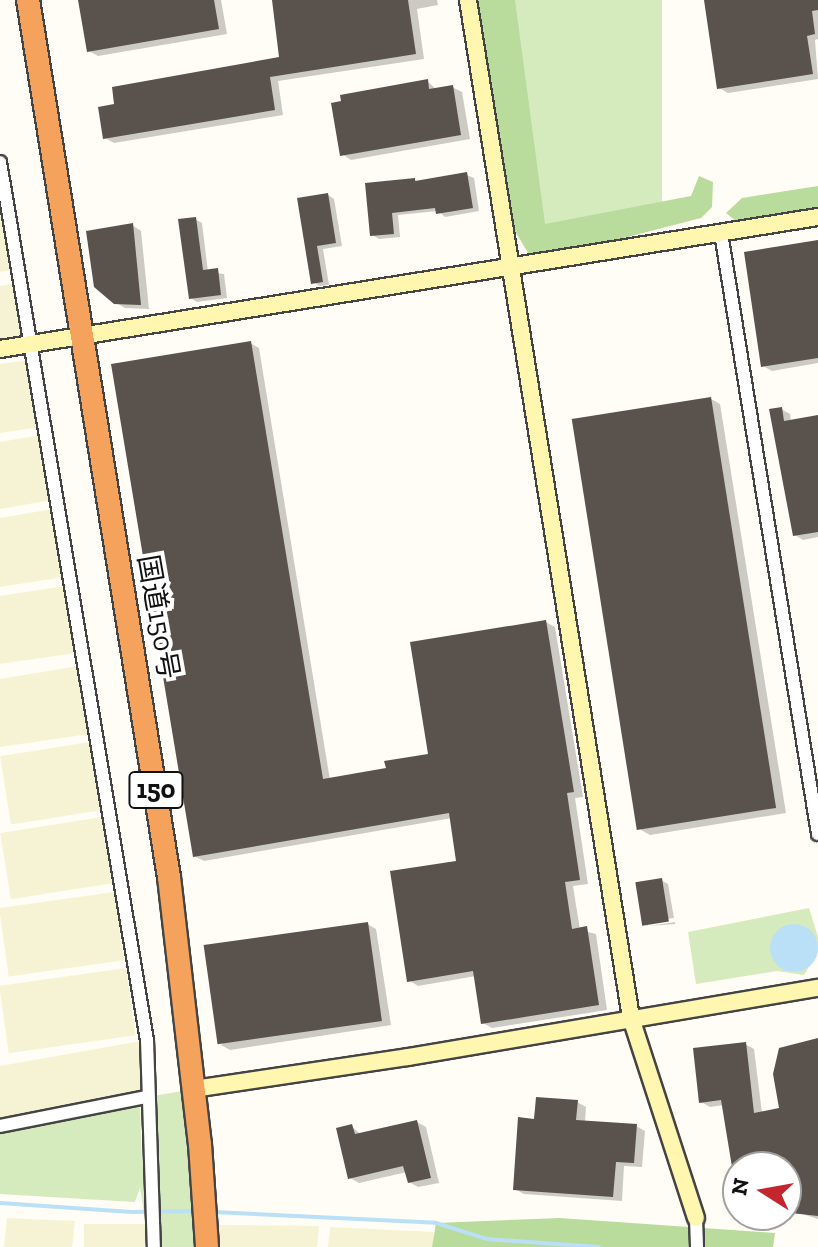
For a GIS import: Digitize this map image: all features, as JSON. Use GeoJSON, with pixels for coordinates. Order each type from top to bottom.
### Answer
{"type":"FeatureCollection","features":[{"type":"Feature","properties":{"kind":"highway","name":"国道150号"},"geometry":{"type":"LineString","coordinates":[[28,0],[169,877],[194,1089],[207,1247]]}},
{"type":"Feature","properties":{"kind":"street"},"geometry":{"type":"LineString","coordinates":[[468,0],[631,1018],[696,1218],[697,1247]]}},
{"type":"Feature","properties":{"kind":"street"},"geometry":{"type":"LineString","coordinates":[[0,162],[147,1040],[154,1247]]}},
{"type":"Feature","properties":{"kind":"street"},"geometry":{"type":"LineString","coordinates":[[0,349],[818,217]]}},
{"type":"Feature","properties":{"kind":"street"},"geometry":{"type":"LineString","coordinates":[[721,233],[818,834]]}},
{"type":"Feature","properties":{"kind":"street"},"geometry":{"type":"LineString","coordinates":[[194,1089],[408,1057],[818,988]]}},
{"type":"Feature","properties":{"kind":"street"},"geometry":{"type":"LineString","coordinates":[[0,1126],[147,1097]]}},
{"type":"Feature","properties":{"kind":"shaded area"},"geometry":{"type":"Polygon","coordinates":[[[3,202],[14,270],[0,272],[0,203],[3,202]]]}},
{"type":"Feature","properties":{"kind":"shaded area"},"geometry":{"type":"Polygon","coordinates":[[[18,283],[28,351],[0,356],[0,286],[18,283]]]}},
{"type":"Feature","properties":{"kind":"shaded area"},"geometry":{"type":"Polygon","coordinates":[[[29,360],[40,427],[0,433],[0,364],[29,360]]]}},
{"type":"Feature","properties":{"kind":"shaded area"},"geometry":{"type":"Polygon","coordinates":[[[41,435],[52,500],[0,509],[0,442],[41,435]]]}},
{"type":"Feature","properties":{"kind":"shaded area"},"geometry":{"type":"Polygon","coordinates":[[[53,509],[64,577],[0,587],[0,518],[53,509]]]}},
{"type":"Feature","properties":{"kind":"shaded area"},"geometry":{"type":"Polygon","coordinates":[[[65,586],[76,653],[0,664],[0,596],[65,586]]]}},
{"type":"Feature","properties":{"kind":"shaded area"},"geometry":{"type":"Polygon","coordinates":[[[78,666],[89,734],[0,747],[0,679],[78,666]]]}},
{"type":"Feature","properties":{"kind":"shaded area"},"geometry":{"type":"Polygon","coordinates":[[[90,742],[101,810],[11,824],[0,756],[90,742]]]}},
{"type":"Feature","properties":{"kind":"shaded area"},"geometry":{"type":"Polygon","coordinates":[[[102,817],[112,883],[11,899],[0,833],[102,817]]]}},
{"type":"Feature","properties":{"kind":"shaded area"},"geometry":{"type":"Polygon","coordinates":[[[114,892],[124,960],[9,976],[0,908],[114,892]]]}},
{"type":"Feature","properties":{"kind":"shaded area"},"geometry":{"type":"Polygon","coordinates":[[[126,968],[135,1035],[9,1053],[0,986],[126,968]]]}},
{"type":"Feature","properties":{"kind":"shaded area"},"geometry":{"type":"Polygon","coordinates":[[[147,1040],[147,1097],[140,1106],[0,1129],[0,1066],[147,1040]]]}},
{"type":"Feature","properties":{"kind":"shaded area"},"geometry":{"type":"Polygon","coordinates":[[[219,1212],[220,1225],[319,1226],[317,1247],[219,1247],[219,1212]]]}},
{"type":"Feature","properties":{"kind":"shaded area"},"geometry":{"type":"Polygon","coordinates":[[[7,1218],[75,1221],[72,1247],[4,1247],[7,1218]]]}},
{"type":"Feature","properties":{"kind":"shaded area"},"geometry":{"type":"Polygon","coordinates":[[[84,1224],[148,1224],[148,1247],[84,1247],[84,1224]]]}},
{"type":"Feature","properties":{"kind":"shaded area"},"geometry":{"type":"Polygon","coordinates":[[[330,1227],[434,1232],[432,1247],[328,1247],[330,1227]]]}},
{"type":"Feature","properties":{"kind":"green space"},"geometry":{"type":"Polygon","coordinates":[[[478,0],[515,0],[545,224],[691,196],[699,176],[713,182],[712,207],[701,218],[608,242],[530,256],[513,228],[478,0]]]}},
{"type":"Feature","properties":{"kind":"green space"},"geometry":{"type":"Polygon","coordinates":[[[511,0],[662,0],[662,227],[511,227],[511,0]]]}},
{"type":"Feature","properties":{"kind":"green space"},"geometry":{"type":"Polygon","coordinates":[[[818,186],[818,211],[740,224],[726,213],[742,198],[818,186]]]}},
{"type":"Feature","properties":{"kind":"green space"},"geometry":{"type":"Polygon","coordinates":[[[809,908],[818,937],[818,952],[804,975],[777,971],[696,984],[688,932],[809,908]]]}},
{"type":"Feature","properties":{"kind":"green space"},"geometry":{"type":"Polygon","coordinates":[[[194,1089],[198,1247],[149,1247],[140,1187],[135,1202],[0,1194],[0,1131],[140,1106],[142,1164],[147,1097],[194,1089]]]}},
{"type":"Feature","properties":{"kind":"green space"},"geometry":{"type":"Polygon","coordinates":[[[560,1218],[775,1233],[773,1247],[432,1247],[436,1223],[560,1218]]]}},
{"type":"Feature","properties":{"kind":"water"},"geometry":{"type":"Polygon","coordinates":[[[794,924],[811,931],[818,948],[811,965],[794,972],[777,965],[770,948],[777,931],[794,924]]]}},
{"type":"Feature","properties":{"kind":"building"},"geometry":{"type":"Polygon","coordinates":[[[78,0],[214,0],[219,29],[87,52],[78,0]]]}},
{"type":"Feature","properties":{"kind":"building"},"geometry":{"type":"Polygon","coordinates":[[[272,0],[408,0],[416,54],[270,77],[275,110],[103,139],[98,107],[114,104],[112,87],[279,57],[272,0]]]}},
{"type":"Feature","properties":{"kind":"building"},"geometry":{"type":"Polygon","coordinates":[[[704,0],[818,0],[818,10],[812,11],[815,34],[807,36],[813,74],[717,89],[704,0]]]}},
{"type":"Feature","properties":{"kind":"building"},"geometry":{"type":"Polygon","coordinates":[[[428,79],[429,89],[453,85],[461,135],[340,156],[331,103],[341,101],[340,95],[428,79]]]}},
{"type":"Feature","properties":{"kind":"building"},"geometry":{"type":"Polygon","coordinates":[[[467,172],[473,208],[436,214],[435,208],[392,213],[394,234],[370,236],[365,183],[415,178],[415,181],[467,172]]]}},
{"type":"Feature","properties":{"kind":"building"},"geometry":{"type":"Polygon","coordinates":[[[328,193],[336,243],[317,246],[323,282],[311,284],[297,198],[328,193]]]}},
{"type":"Feature","properties":{"kind":"building"},"geometry":{"type":"Polygon","coordinates":[[[196,217],[203,270],[218,268],[221,295],[189,299],[178,219],[196,217]]]}},
{"type":"Feature","properties":{"kind":"building"},"geometry":{"type":"Polygon","coordinates":[[[133,223],[141,305],[114,304],[94,287],[86,231],[133,223]]]}},
{"type":"Feature","properties":{"kind":"building"},"geometry":{"type":"Polygon","coordinates":[[[818,240],[818,358],[761,367],[744,252],[818,240]]]}},
{"type":"Feature","properties":{"kind":"building"},"geometry":{"type":"Polygon","coordinates":[[[251,341],[323,779],[386,768],[384,761],[428,754],[410,642],[546,620],[574,792],[567,793],[580,880],[565,882],[572,929],[587,926],[599,1005],[481,1024],[473,971],[407,982],[390,871],[456,861],[449,813],[193,857],[111,364],[251,341]]]}},
{"type":"Feature","properties":{"kind":"building"},"geometry":{"type":"Polygon","coordinates":[[[711,397],[776,808],[637,830],[572,419],[711,397]]]}},
{"type":"Feature","properties":{"kind":"building"},"geometry":{"type":"Polygon","coordinates":[[[782,407],[784,421],[818,415],[818,532],[793,536],[769,409],[782,407]]]}},
{"type":"Feature","properties":{"kind":"building"},"geometry":{"type":"Polygon","coordinates":[[[662,878],[669,921],[642,926],[635,882],[662,878]]]}},
{"type":"Feature","properties":{"kind":"building"},"geometry":{"type":"Polygon","coordinates":[[[368,922],[382,1021],[218,1044],[204,945],[368,922]]]}},
{"type":"Feature","properties":{"kind":"building"},"geometry":{"type":"Polygon","coordinates":[[[818,1038],[818,1216],[802,1214],[802,1151],[729,1151],[721,1100],[699,1103],[693,1048],[746,1042],[754,1113],[779,1108],[773,1074],[779,1048],[818,1038]]]}},
{"type":"Feature","properties":{"kind":"building"},"geometry":{"type":"Polygon","coordinates":[[[536,1097],[578,1100],[576,1120],[637,1124],[634,1163],[616,1162],[613,1197],[513,1190],[518,1117],[534,1119],[536,1097]]]}},
{"type":"Feature","properties":{"kind":"building"},"geometry":{"type":"Polygon","coordinates":[[[417,1120],[431,1178],[408,1183],[403,1166],[348,1179],[336,1128],[352,1124],[355,1134],[417,1120]]]}},
{"type":"Feature","properties":{"kind":"waterway"},"geometry":{"type":"LineString","coordinates":[[0,1203],[132,1212],[197,1211]]}},
{"type":"Feature","properties":{"kind":"waterway"},"geometry":{"type":"LineString","coordinates":[[214,1212],[436,1223],[487,1239],[599,1247]]}}]}
